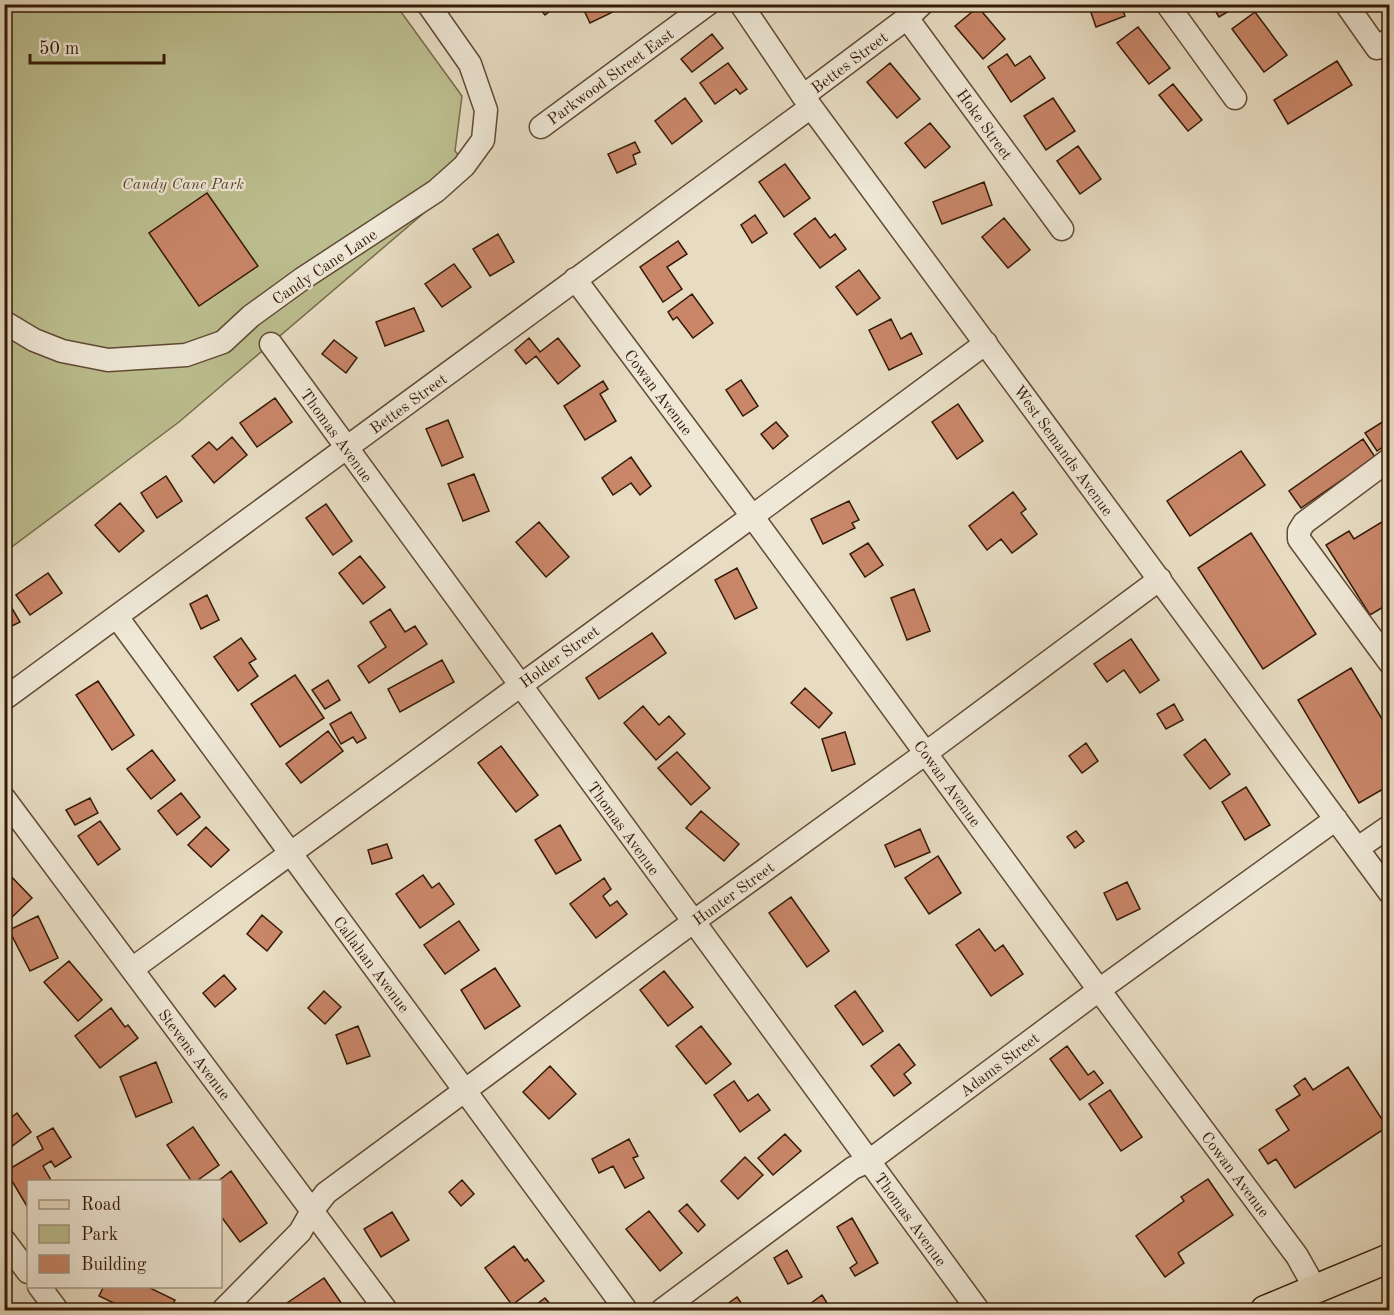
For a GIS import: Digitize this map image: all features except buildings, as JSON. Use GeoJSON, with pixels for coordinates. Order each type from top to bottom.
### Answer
{"type":"FeatureCollection","features":[{"type":"Feature","properties":{"kind":"main road"},"geometry":{"type":"LineString","coordinates":[[1265,1311],[1389,1258]]}},
{"type":"Feature","properties":{"kind":"street","name":"Candy Cane Lane"},"geometry":{"type":"LineString","coordinates":[[4,322],[34,340],[62,351],[108,360],[186,355],[223,342],[251,316],[302,279],[436,191],[464,166],[483,140],[486,110],[471,64],[428,4]]}},
{"type":"Feature","properties":{"kind":"street","name":"Parkwood Street East"},"geometry":{"type":"LineString","coordinates":[[541,127],[708,4]]}},
{"type":"Feature","properties":{"kind":"street","name":"West Semands Avenue"},"geometry":{"type":"LineString","coordinates":[[741,4],[807,101],[1389,893]]}},
{"type":"Feature","properties":{"kind":"street"},"geometry":{"type":"LineString","coordinates":[[1167,4],[1235,98]]}},
{"type":"Feature","properties":{"kind":"street"},"geometry":{"type":"LineString","coordinates":[[1346,4],[1377,48],[1389,39]]}},
{"type":"Feature","properties":{"kind":"street","name":"Bettes Street"},"geometry":{"type":"LineString","coordinates":[[4,699],[575,279],[807,101],[915,11]]}},
{"type":"Feature","properties":{"kind":"street","name":"Hoke Street"},"geometry":{"type":"LineString","coordinates":[[915,11],[1062,229]]}},
{"type":"Feature","properties":{"kind":"street","name":"Cowan Avenue"},"geometry":{"type":"LineString","coordinates":[[575,279],[1297,1256],[1316,1290]]}},
{"type":"Feature","properties":{"kind":"street","name":"Holder Street"},"geometry":{"type":"LineString","coordinates":[[132,969],[986,343]]}},
{"type":"Feature","properties":{"kind":"street","name":"Thomas Avenue"},"geometry":{"type":"LineString","coordinates":[[271,344],[978,1311]]}},
{"type":"Feature","properties":{"kind":"street"},"geometry":{"type":"LineString","coordinates":[[1389,459],[1304,523],[1299,531],[1299,539],[1389,663]]}},
{"type":"Feature","properties":{"kind":"street","name":"Hunter Street"},"geometry":{"type":"LineString","coordinates":[[223,1311],[300,1232],[326,1193],[1160,579]]}},
{"type":"Feature","properties":{"kind":"street","name":"Callahan Avenue"},"geometry":{"type":"LineString","coordinates":[[117,617],[626,1311]]}},
{"type":"Feature","properties":{"kind":"street","name":"Stevens Avenue"},"geometry":{"type":"LineString","coordinates":[[4,798],[386,1311]]}},
{"type":"Feature","properties":{"kind":"street","name":"Adams Street"},"geometry":{"type":"LineString","coordinates":[[662,1311],[852,1168],[868,1161],[1336,819]]}},
{"type":"Feature","properties":{"kind":"street"},"geometry":{"type":"LineString","coordinates":[[1358,848],[1389,826]]}},
{"type":"Feature","properties":{"kind":"street"},"geometry":{"type":"LineString","coordinates":[[4,1240],[27,1271]]}},
{"type":"Feature","properties":{"kind":"street"},"geometry":{"type":"LineString","coordinates":[[40,1288],[57,1311]]}},
{"type":"Feature","properties":{"kind":"green space","name":"Candy Cane Park"},"geometry":{"type":"Polygon","coordinates":[[[5,5],[396,5],[462,96],[455,151],[472,172],[179,422],[5,552],[5,5]]]}}]}
